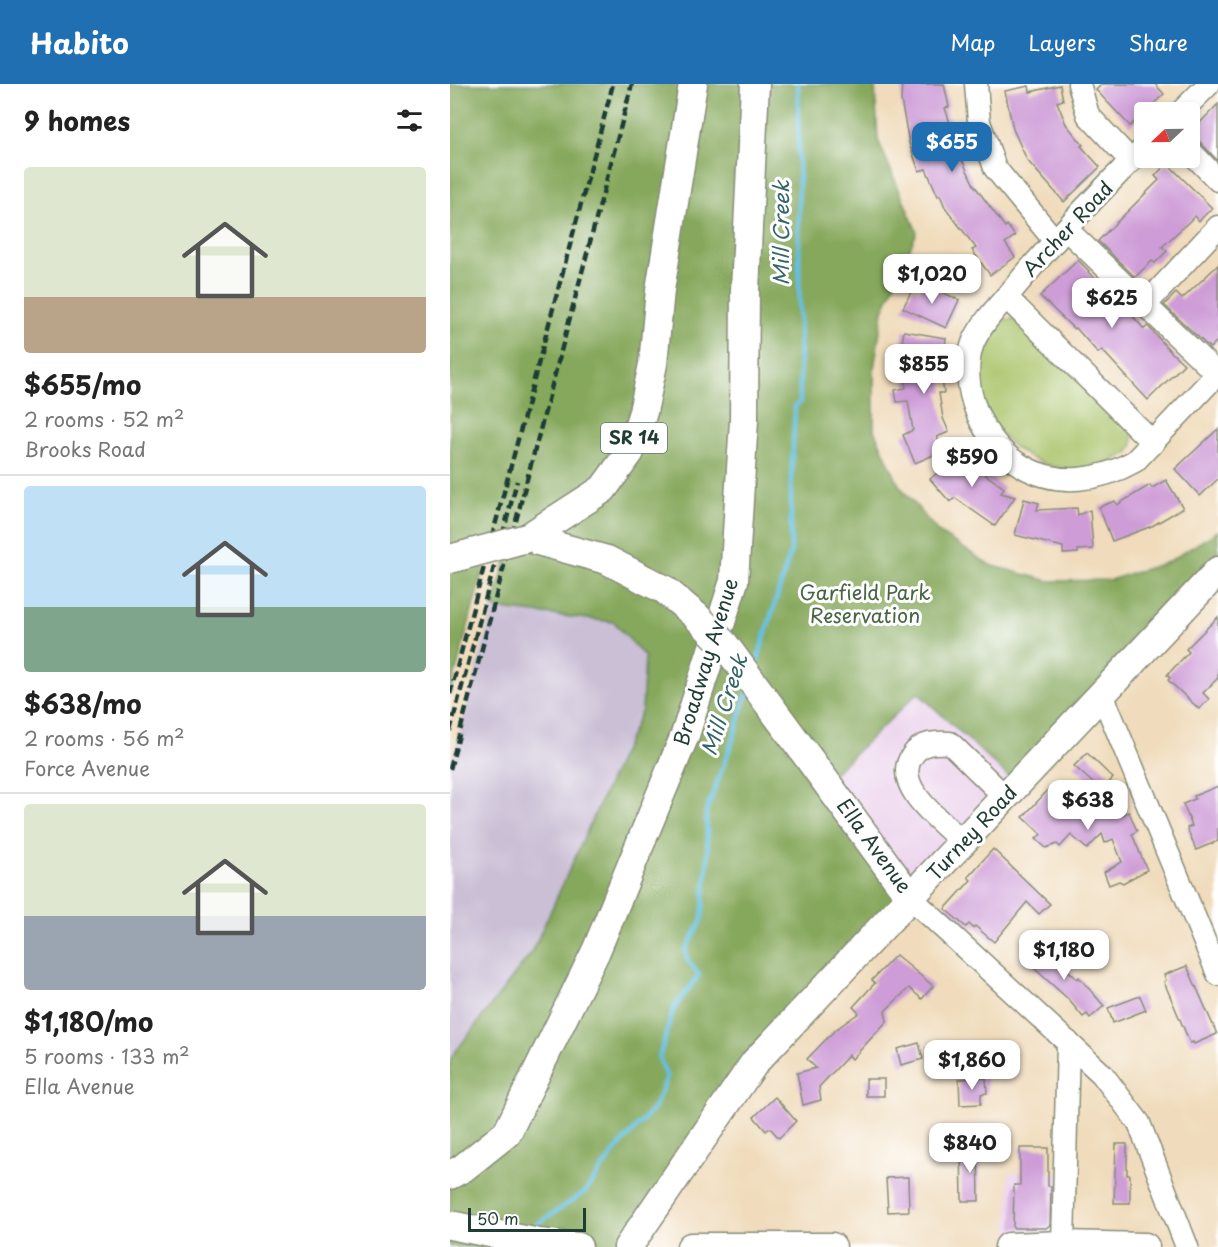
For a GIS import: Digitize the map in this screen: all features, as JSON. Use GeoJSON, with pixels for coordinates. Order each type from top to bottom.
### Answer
{"type":"FeatureCollection","features":[{"type":"Feature","properties":{"kind":"main road","name":"SR 14"},"geometry":{"type":"LineString","coordinates":[[450,559],[527,538],[603,489],[630,453],[643,412],[653,364],[660,290],[693,84]]}},
{"type":"Feature","properties":{"kind":"main road","name":"Broadway Avenue"},"geometry":{"type":"LineString","coordinates":[[450,1175],[463,1168],[507,1133],[596,951],[685,735],[734,581],[744,420],[745,290],[755,84]]}},
{"type":"Feature","properties":{"kind":"main road","name":"Ella Avenue"},"geometry":{"type":"LineString","coordinates":[[527,538],[607,560],[665,590],[695,615],[725,645],[910,897]]}},
{"type":"Feature","properties":{"kind":"main road","name":"Turney Road"},"geometry":{"type":"LineString","coordinates":[[628,1247],[755,1062],[1218,571]]}},
{"type":"Feature","properties":{"kind":"main road"},"geometry":{"type":"LineString","coordinates":[[450,1225],[539,1244],[578,1247]]}},
{"type":"Feature","properties":{"kind":"main road"},"geometry":{"type":"LineString","coordinates":[[1009,1247],[1063,1245],[1145,1247]]}},
{"type":"Feature","properties":{"kind":"main road"},"geometry":{"type":"LineString","coordinates":[[691,1247],[832,1247]]}},
{"type":"Feature","properties":{"kind":"street"},"geometry":{"type":"LineString","coordinates":[[976,84],[979,122],[995,168],[1061,235],[1146,304],[1218,373]]}},
{"type":"Feature","properties":{"kind":"street"},"geometry":{"type":"LineString","coordinates":[[1079,84],[1088,115],[1134,151]]}},
{"type":"Feature","properties":{"kind":"street"},"geometry":{"type":"LineString","coordinates":[[1190,102],[1209,84]]}},
{"type":"Feature","properties":{"kind":"street","name":"Archer Road"},"geometry":{"type":"LineString","coordinates":[[1134,158],[1061,235],[981,328],[973,344],[968,369],[970,391],[978,415],[990,435],[1005,453],[1020,465],[1042,476],[1070,480],[1094,478],[1118,471],[1135,461],[1218,373]]}},
{"type":"Feature","properties":{"kind":"street"},"geometry":{"type":"LineString","coordinates":[[1200,161],[1218,180]]}},
{"type":"Feature","properties":{"kind":"street"},"geometry":{"type":"LineString","coordinates":[[1146,304],[1218,226]]}},
{"type":"Feature","properties":{"kind":"street"},"geometry":{"type":"LineString","coordinates":[[1006,297],[1153,443]]}},
{"type":"Feature","properties":{"kind":"street"},"geometry":{"type":"LineString","coordinates":[[1102,694],[1218,974]]}},
{"type":"Feature","properties":{"kind":"street"},"geometry":{"type":"LineString","coordinates":[[963,842],[915,796],[908,781],[906,766],[913,754],[923,746],[936,742],[950,743],[1005,797]]}},
{"type":"Feature","properties":{"kind":"street","name":"Ella Avenue"},"geometry":{"type":"LineString","coordinates":[[910,897],[1102,1074],[1139,1123],[1187,1247]]}},
{"type":"Feature","properties":{"kind":"street"},"geometry":{"type":"LineString","coordinates":[[1063,1245],[1068,1042]]}},
{"type":"Feature","properties":{"kind":"shaded area"},"geometry":{"type":"Polygon","coordinates":[[[510,543],[493,608],[615,622],[645,657],[642,710],[532,952],[450,1059],[450,768],[510,543]]]}},
{"type":"Feature","properties":{"kind":"shaded area"},"geometry":{"type":"Polygon","coordinates":[[[918,693],[1017,785],[910,897],[826,781],[918,693]]]}},
{"type":"Feature","properties":{"kind":"shaded area"},"geometry":{"type":"Polygon","coordinates":[[[1009,1173],[1065,1173],[1063,1245],[1008,1247],[1009,1173]]]}},
{"type":"Feature","properties":{"kind":"green space","name":"Garfield Park Reservation"},"geometry":{"type":"Polygon","coordinates":[[[450,84],[875,84],[878,140],[917,232],[883,311],[874,369],[874,430],[899,485],[938,532],[990,565],[1049,581],[1110,580],[1168,562],[1218,531],[1218,571],[1017,785],[918,693],[826,781],[910,897],[755,1062],[628,1247],[450,1247],[450,1059],[532,952],[642,710],[645,657],[614,622],[493,608],[510,543],[489,547],[450,694],[450,84]]]}},
{"type":"Feature","properties":{"kind":"green space"},"geometry":{"type":"Polygon","coordinates":[[[1008,319],[1015,319],[1132,433],[1132,445],[1128,452],[1121,457],[1093,467],[1070,469],[1035,460],[1005,438],[985,408],[979,376],[987,337],[994,327],[1008,319]]]}},
{"type":"Feature","properties":{"kind":"building"},"geometry":{"type":"Polygon","coordinates":[[[902,84],[944,84],[949,107],[945,108],[957,144],[955,145],[974,185],[1005,227],[1007,225],[1015,236],[1005,243],[1015,257],[990,275],[972,250],[976,248],[945,207],[940,195],[938,196],[926,169],[919,171],[909,143],[901,100],[902,84]]]}},
{"type":"Feature","properties":{"kind":"building"},"geometry":{"type":"Polygon","coordinates":[[[1102,84],[1155,84],[1164,94],[1156,102],[1134,102],[1134,122],[1130,126],[1096,90],[1102,84]]]}},
{"type":"Feature","properties":{"kind":"building"},"geometry":{"type":"Polygon","coordinates":[[[1060,85],[1063,100],[1057,102],[1066,124],[1083,145],[1081,146],[1100,167],[1064,202],[1027,160],[1013,129],[1005,91],[1029,86],[1030,92],[1060,85]]]}},
{"type":"Feature","properties":{"kind":"building"},"geometry":{"type":"Polygon","coordinates":[[[1218,104],[1218,161],[1200,142],[1200,123],[1218,104]]]}},
{"type":"Feature","properties":{"kind":"building"},"geometry":{"type":"Polygon","coordinates":[[[1162,168],[1172,168],[1212,208],[1199,221],[1195,216],[1162,247],[1167,251],[1135,277],[1098,241],[1159,180],[1155,176],[1162,168]]]}},
{"type":"Feature","properties":{"kind":"building"},"geometry":{"type":"Polygon","coordinates":[[[1078,260],[1144,329],[1148,326],[1184,364],[1148,400],[1102,350],[1098,353],[1076,328],[1074,329],[1040,296],[1078,260]]]}},
{"type":"Feature","properties":{"kind":"building"},"geometry":{"type":"Polygon","coordinates":[[[1218,265],[1218,340],[1210,348],[1164,305],[1176,293],[1182,299],[1218,265]]]}},
{"type":"Feature","properties":{"kind":"building"},"geometry":{"type":"Polygon","coordinates":[[[923,283],[959,300],[946,328],[903,308],[913,288],[919,291],[923,283]]]}},
{"type":"Feature","properties":{"kind":"building"},"geometry":{"type":"Polygon","coordinates":[[[904,331],[946,338],[944,355],[938,354],[944,393],[939,393],[943,418],[949,432],[937,437],[943,451],[915,463],[903,435],[913,430],[908,401],[897,402],[895,390],[906,388],[905,382],[909,381],[914,353],[901,351],[904,331]]]}},
{"type":"Feature","properties":{"kind":"building"},"geometry":{"type":"Polygon","coordinates":[[[1218,429],[1218,479],[1200,496],[1175,469],[1218,429]]]}},
{"type":"Feature","properties":{"kind":"building"},"geometry":{"type":"Polygon","coordinates":[[[964,450],[975,462],[972,465],[1004,488],[1001,493],[1015,497],[995,526],[955,498],[950,502],[930,479],[964,450]]]}},
{"type":"Feature","properties":{"kind":"building"},"geometry":{"type":"Polygon","coordinates":[[[1166,480],[1183,508],[1152,526],[1112,541],[1099,507],[1115,501],[1117,505],[1150,485],[1152,488],[1166,480]]]}},
{"type":"Feature","properties":{"kind":"building"},"geometry":{"type":"Polygon","coordinates":[[[1024,499],[1039,503],[1037,510],[1077,508],[1078,515],[1090,510],[1093,549],[1063,554],[1063,547],[1015,535],[1024,499]]]}},
{"type":"Feature","properties":{"kind":"building"},"geometry":{"type":"Polygon","coordinates":[[[1218,617],[1218,678],[1203,693],[1209,699],[1199,709],[1168,680],[1170,678],[1167,675],[1189,652],[1186,649],[1218,617]]]}},
{"type":"Feature","properties":{"kind":"building"},"geometry":{"type":"Polygon","coordinates":[[[1087,753],[1113,778],[1102,791],[1074,766],[1087,753]]]}},
{"type":"Feature","properties":{"kind":"building"},"geometry":{"type":"Polygon","coordinates":[[[1218,786],[1218,841],[1196,850],[1187,828],[1192,826],[1183,804],[1195,799],[1194,796],[1218,786]]]}},
{"type":"Feature","properties":{"kind":"building"},"geometry":{"type":"Polygon","coordinates":[[[1055,788],[1084,815],[1113,803],[1118,816],[1129,812],[1137,831],[1132,834],[1147,870],[1123,883],[1119,881],[1109,885],[1104,872],[1122,862],[1113,839],[1105,843],[1102,834],[1087,849],[1071,835],[1060,847],[1057,844],[1046,848],[1036,839],[1041,834],[1023,817],[1048,790],[1051,793],[1055,788]]]}},
{"type":"Feature","properties":{"kind":"building"},"geometry":{"type":"Polygon","coordinates":[[[993,849],[1050,904],[1039,914],[1027,902],[994,942],[975,926],[973,928],[969,924],[966,927],[945,909],[971,880],[968,877],[993,849]]]}},
{"type":"Feature","properties":{"kind":"building"},"geometry":{"type":"Polygon","coordinates":[[[1038,942],[1077,979],[1079,977],[1104,1006],[1090,1018],[1087,1014],[1083,1017],[1068,999],[1023,958],[1038,942]]]}},
{"type":"Feature","properties":{"kind":"building"},"geometry":{"type":"Polygon","coordinates":[[[896,955],[933,986],[922,999],[909,988],[885,1011],[887,1021],[852,1059],[849,1055],[819,1087],[821,1100],[803,1105],[797,1073],[816,1068],[807,1059],[835,1030],[859,1013],[853,1007],[875,983],[872,980],[896,955]]]}},
{"type":"Feature","properties":{"kind":"building"},"geometry":{"type":"Polygon","coordinates":[[[1187,966],[1217,1034],[1194,1044],[1190,1043],[1164,982],[1166,980],[1164,975],[1187,966]]]}},
{"type":"Feature","properties":{"kind":"building"},"geometry":{"type":"Polygon","coordinates":[[[1140,996],[1146,1010],[1113,1023],[1108,1008],[1140,996]]]}},
{"type":"Feature","properties":{"kind":"building"},"geometry":{"type":"Polygon","coordinates":[[[919,1043],[923,1059],[901,1065],[897,1049],[919,1043]]]}},
{"type":"Feature","properties":{"kind":"building"},"geometry":{"type":"Polygon","coordinates":[[[941,1049],[958,1050],[958,1068],[940,1068],[941,1049]]]}},
{"type":"Feature","properties":{"kind":"building"},"geometry":{"type":"Polygon","coordinates":[[[986,1078],[987,1093],[981,1094],[981,1104],[960,1105],[959,1079],[986,1078]]]}},
{"type":"Feature","properties":{"kind":"building"},"geometry":{"type":"Polygon","coordinates":[[[866,1079],[884,1079],[884,1096],[866,1096],[866,1079]]]}},
{"type":"Feature","properties":{"kind":"building"},"geometry":{"type":"Polygon","coordinates":[[[775,1097],[796,1121],[779,1138],[770,1128],[766,1131],[754,1117],[775,1097]]]}},
{"type":"Feature","properties":{"kind":"building"},"geometry":{"type":"Polygon","coordinates":[[[1116,1144],[1127,1144],[1130,1203],[1114,1203],[1116,1144]]]}},
{"type":"Feature","properties":{"kind":"building"},"geometry":{"type":"Polygon","coordinates":[[[978,1146],[979,1201],[962,1201],[961,1147],[978,1146]]]}},
{"type":"Feature","properties":{"kind":"building"},"geometry":{"type":"Polygon","coordinates":[[[1020,1148],[1048,1148],[1048,1186],[1051,1186],[1050,1225],[1046,1228],[1013,1228],[1014,1185],[1020,1185],[1020,1148]]]}},
{"type":"Feature","properties":{"kind":"building"},"geometry":{"type":"Polygon","coordinates":[[[908,1177],[909,1211],[888,1212],[886,1178],[908,1177]]]}},
{"type":"Feature","properties":{"kind":"waterway","name":"Mill Creek"},"geometry":{"type":"LineString","coordinates":[[755,668],[791,551],[791,485],[795,406],[800,402],[798,84]]}},
{"type":"Feature","properties":{"kind":"waterway","name":"Mill Creek"},"geometry":{"type":"LineString","coordinates":[[530,1229],[585,1192],[615,1151],[654,1108],[667,1077],[659,1058],[674,1008],[699,975],[687,959],[685,951],[702,920],[708,859],[706,812],[734,737],[747,693]]}},
{"type":"Feature","properties":{"kind":"railway"},"geometry":{"type":"LineString","coordinates":[[450,694],[613,84]]}},
{"type":"Feature","properties":{"kind":"railway"},"geometry":{"type":"LineString","coordinates":[[450,769],[632,84]]}},
{"type":"Feature","properties":{"kind":"railway"},"geometry":{"type":"LineString","coordinates":[[450,731],[517,481]]}}]}
